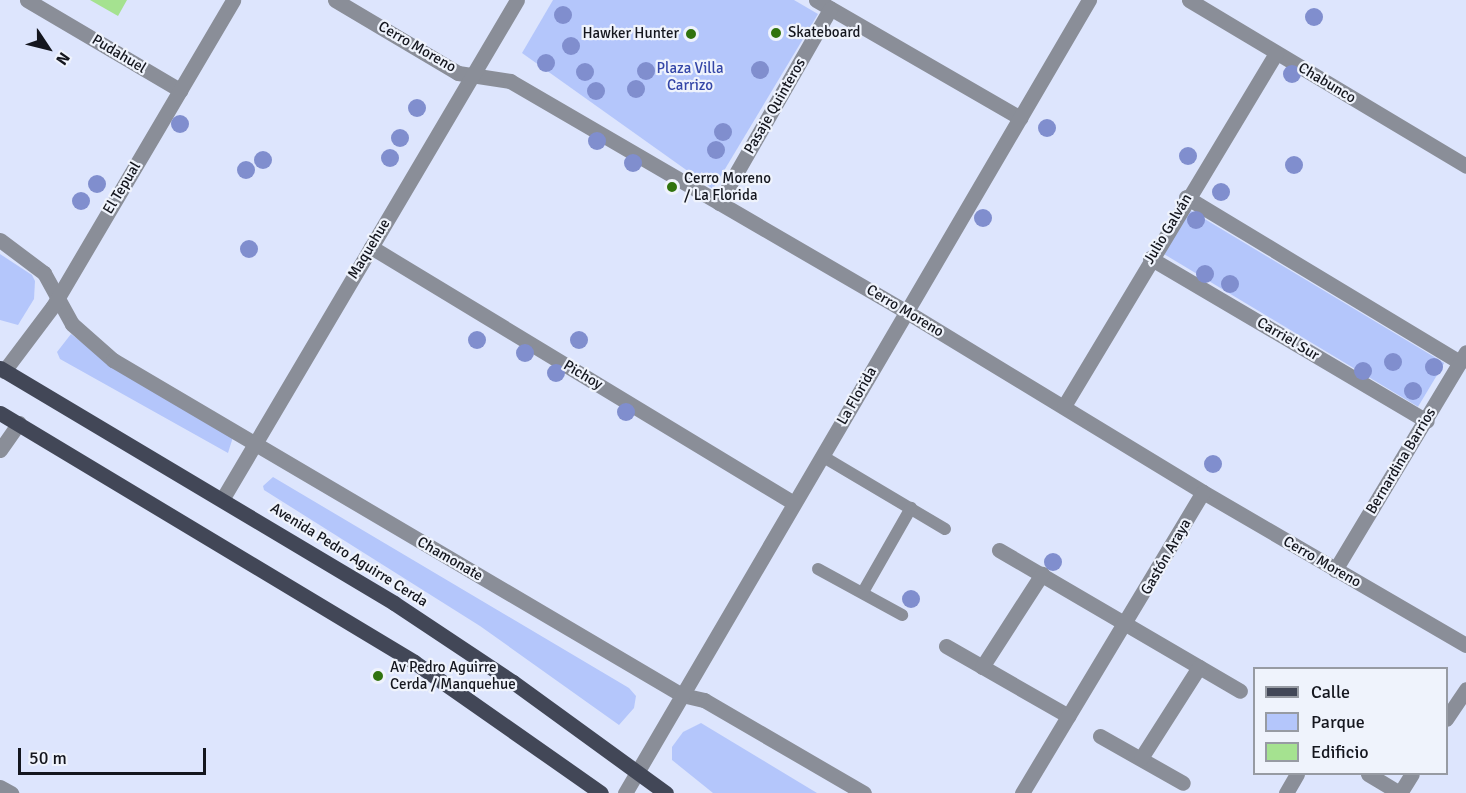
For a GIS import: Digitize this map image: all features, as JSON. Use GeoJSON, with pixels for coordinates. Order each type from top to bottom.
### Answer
{"type":"FeatureCollection","features":[{"type":"Feature","properties":{"kind":"main road","name":"Avenida Pedro Aguirre Cerda"},"geometry":{"type":"LineString","coordinates":[[2,371],[222,498],[449,638],[666,793]]}},
{"type":"Feature","properties":{"kind":"main road"},"geometry":{"type":"LineString","coordinates":[[0,413],[414,662],[601,793]]}},
{"type":"Feature","properties":{"kind":"street","name":"Pudahuel"},"geometry":{"type":"LineString","coordinates":[[27,0],[180,90]]}},
{"type":"Feature","properties":{"kind":"street","name":"El Tepual"},"geometry":{"type":"LineString","coordinates":[[2,371],[56,299],[233,0]]}},
{"type":"Feature","properties":{"kind":"street","name":"Cerro Moreno"},"geometry":{"type":"LineString","coordinates":[[335,0],[458,72],[475,73],[510,81],[907,312],[1203,492],[1466,645]]}},
{"type":"Feature","properties":{"kind":"street","name":"Maquehue"},"geometry":{"type":"LineString","coordinates":[[222,498],[517,0]]}},
{"type":"Feature","properties":{"kind":"street"},"geometry":{"type":"LineString","coordinates":[[816,0],[1020,118]]}},
{"type":"Feature","properties":{"kind":"street","name":"La Florida"},"geometry":{"type":"LineString","coordinates":[[625,793],[1089,0]]}},
{"type":"Feature","properties":{"kind":"street","name":"Chabunco"},"geometry":{"type":"LineString","coordinates":[[1189,0],[1466,166]]}},
{"type":"Feature","properties":{"kind":"street","name":"Pasaje Quinteros"},"geometry":{"type":"LineString","coordinates":[[719,203],[830,9]]}},
{"type":"Feature","properties":{"kind":"street","name":"Julio Galván"},"geometry":{"type":"LineString","coordinates":[[1064,406],[1186,197],[1276,53]]}},
{"type":"Feature","properties":{"kind":"street"},"geometry":{"type":"LineString","coordinates":[[1186,197],[1463,357]]}},
{"type":"Feature","properties":{"kind":"street","name":"Chamonate"},"geometry":{"type":"LineString","coordinates":[[0,240],[44,273],[56,299],[89,343],[254,444],[682,695],[704,700],[864,793]]}},
{"type":"Feature","properties":{"kind":"street","name":"Pichoy"},"geometry":{"type":"LineString","coordinates":[[371,247],[794,503]]}},
{"type":"Feature","properties":{"kind":"street","name":"Carriel Sur"},"geometry":{"type":"LineString","coordinates":[[1150,258],[1426,421]]}},
{"type":"Feature","properties":{"kind":"street","name":"Bernardina Barrios"},"geometry":{"type":"LineString","coordinates":[[1335,570],[1463,357]]}},
{"type":"Feature","properties":{"kind":"street"},"geometry":{"type":"LineString","coordinates":[[0,450],[19,423]]}},
{"type":"Feature","properties":{"kind":"street","name":"Gastón Araya"},"geometry":{"type":"LineString","coordinates":[[1022,793],[1128,622],[1203,492]]}},
{"type":"Feature","properties":{"kind":"street"},"geometry":{"type":"LineString","coordinates":[[999,550],[1128,622],[1240,691]]}},
{"type":"Feature","properties":{"kind":"street"},"geometry":{"type":"LineString","coordinates":[[982,667],[1042,574]]}},
{"type":"Feature","properties":{"kind":"street"},"geometry":{"type":"LineString","coordinates":[[945,646],[1068,716]]}},
{"type":"Feature","properties":{"kind":"street"},"geometry":{"type":"LineString","coordinates":[[1141,758],[1199,667]]}},
{"type":"Feature","properties":{"kind":"street"},"geometry":{"type":"LineString","coordinates":[[1448,716],[1466,688]]}},
{"type":"Feature","properties":{"kind":"street"},"geometry":{"type":"LineString","coordinates":[[1100,736],[1183,783]]}},
{"type":"Feature","properties":{"kind":"street"},"geometry":{"type":"LineString","coordinates":[[1286,793],[1296,775]]}},
{"type":"Feature","properties":{"kind":"street"},"geometry":{"type":"LineString","coordinates":[[1370,775],[1400,793],[1411,775]]}},
{"type":"Feature","properties":{"kind":"street"},"geometry":{"type":"LineString","coordinates":[[0,787],[11,793]]}},
{"type":"Feature","properties":{"kind":"lane"},"geometry":{"type":"LineString","coordinates":[[822,456],[945,529]]}},
{"type":"Feature","properties":{"kind":"lane"},"geometry":{"type":"LineString","coordinates":[[863,592],[911,508]]}},
{"type":"Feature","properties":{"kind":"lane"},"geometry":{"type":"LineString","coordinates":[[818,569],[902,615]]}},
{"type":"Feature","properties":{"kind":"green space","name":"Plaza Villa Carrizo"},"geometry":{"type":"Polygon","coordinates":[[[553,0],[794,0],[818,14],[713,189],[522,53],[553,0]]]}},
{"type":"Feature","properties":{"kind":"green space"},"geometry":{"type":"Polygon","coordinates":[[[1188,209],[1444,363],[1418,407],[1162,253],[1188,209]]]}},
{"type":"Feature","properties":{"kind":"green space"},"geometry":{"type":"Polygon","coordinates":[[[0,254],[32,275],[35,281],[34,299],[18,325],[0,320],[0,254]]]}},
{"type":"Feature","properties":{"kind":"green space"},"geometry":{"type":"Polygon","coordinates":[[[71,334],[111,364],[233,437],[228,453],[60,359],[57,352],[71,334]]]}},
{"type":"Feature","properties":{"kind":"green space"},"geometry":{"type":"Polygon","coordinates":[[[273,477],[629,688],[636,696],[634,708],[619,725],[480,626],[264,490],[263,486],[273,477]]]}},
{"type":"Feature","properties":{"kind":"green space"},"geometry":{"type":"Polygon","coordinates":[[[701,723],[817,793],[713,793],[672,760],[672,747],[683,732],[701,723]]]}},
{"type":"Feature","properties":{"kind":"building"},"geometry":{"type":"Polygon","coordinates":[[[90,0],[127,0],[118,16],[90,0]]]}},
{"type":"Feature","properties":{"kind":"place","name":"Skateboard"},"geometry":{"type":"Point","coordinates":[776,33]}},
{"type":"Feature","properties":{"kind":"place","name":"Hawker Hunter"},"geometry":{"type":"Point","coordinates":[691,34]}},
{"type":"Feature","properties":{"kind":"place","name":"Cerro Moreno / La Florida"},"geometry":{"type":"Point","coordinates":[672,187]}},
{"type":"Feature","properties":{"kind":"place","name":"Av Pedro Aguirre Cerda / Manquehue"},"geometry":{"type":"Point","coordinates":[378,676]}}]}
